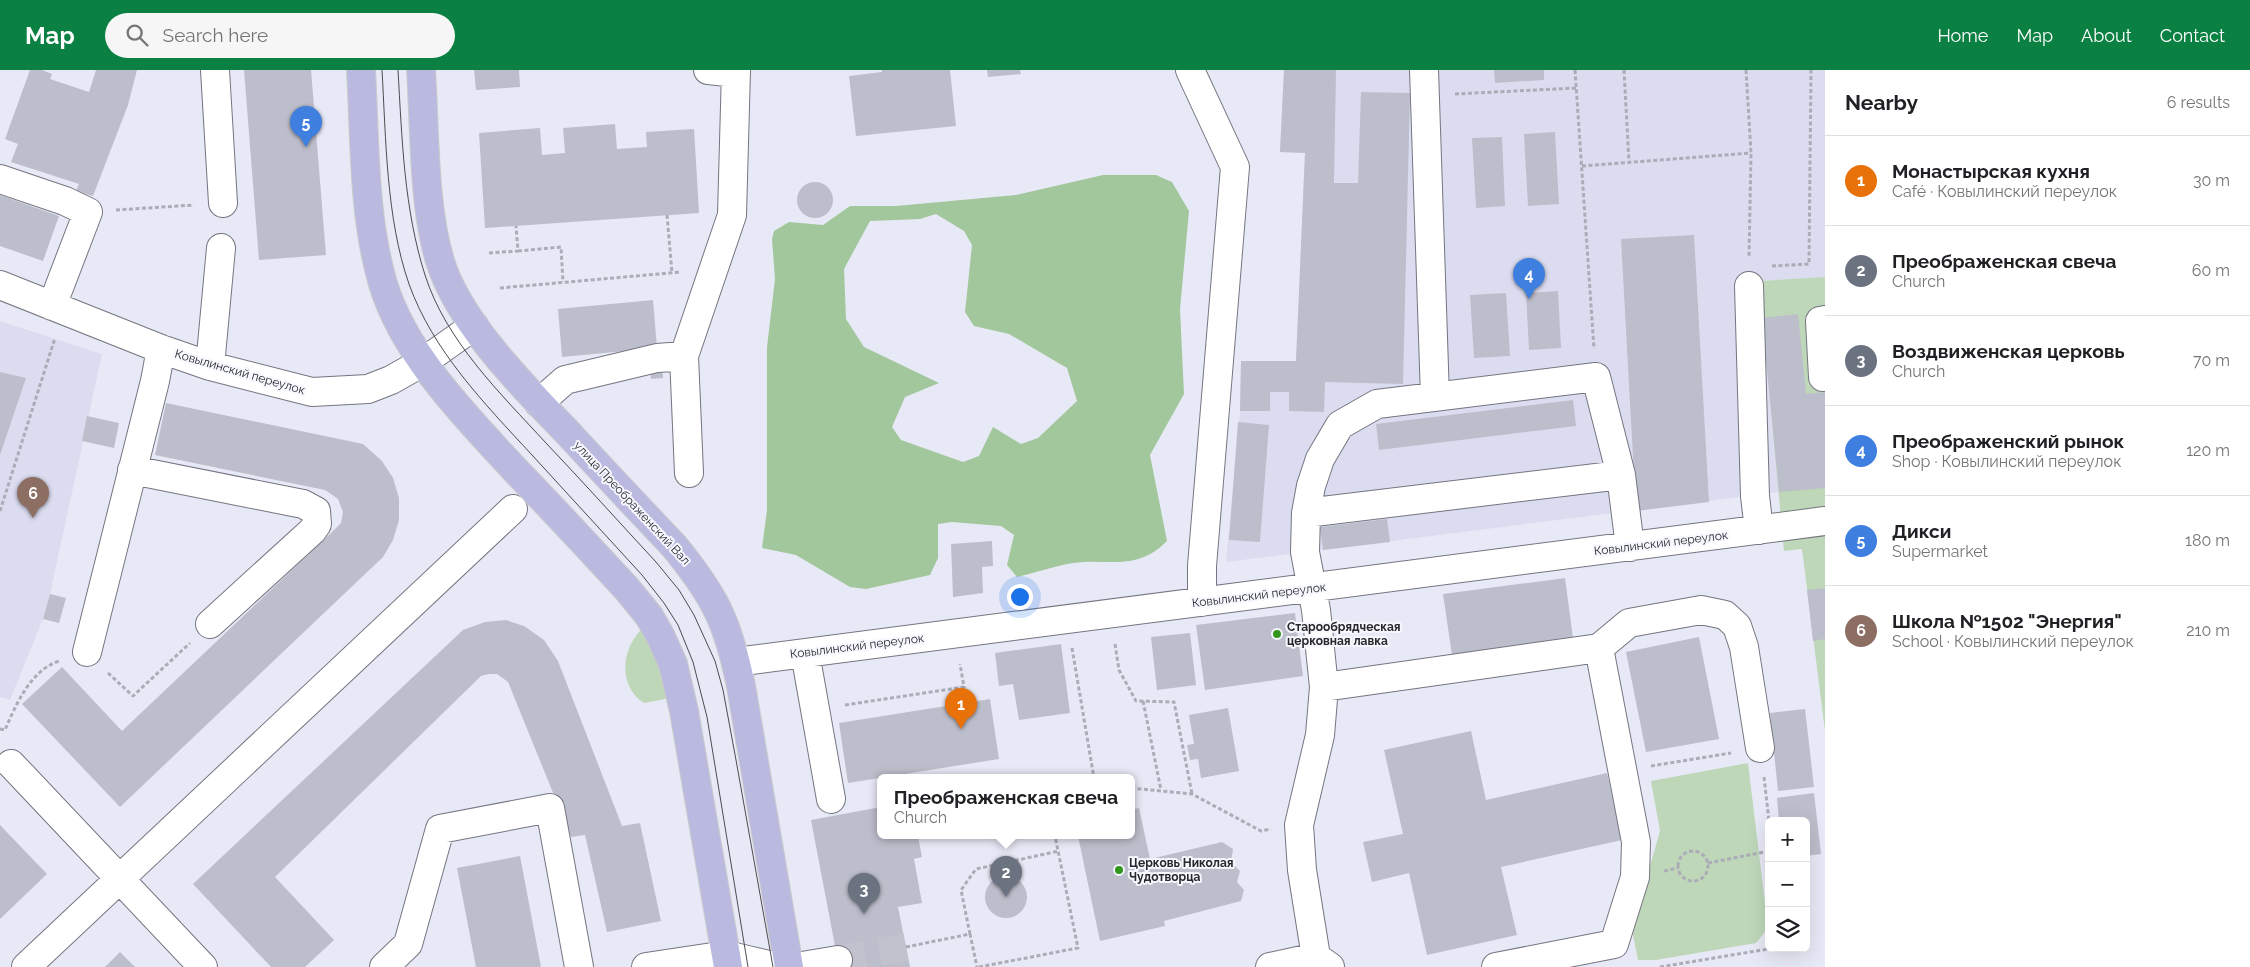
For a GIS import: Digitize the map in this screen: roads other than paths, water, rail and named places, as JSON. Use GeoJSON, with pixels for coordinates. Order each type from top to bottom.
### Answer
{"type":"FeatureCollection","features":[{"type":"Feature","properties":{"kind":"main road"},"geometry":{"type":"LineString","coordinates":[[360,70],[370,233],[383,284],[402,327],[423,362],[474,425],[627,589],[649,616],[673,664],[682,701],[727,961]]}},
{"type":"Feature","properties":{"kind":"main road","name":"улица Преображенский Вал"},"geometry":{"type":"LineString","coordinates":[[421,70],[432,230],[445,272],[456,296],[474,326],[539,403],[674,546],[697,575],[715,602],[724,621],[736,662],[789,967]]}},
{"type":"Feature","properties":{"kind":"street"},"geometry":{"type":"LineString","coordinates":[[215,70],[223,203]]}},
{"type":"Feature","properties":{"kind":"street"},"geometry":{"type":"LineString","coordinates":[[690,473],[684,356],[732,215],[736,72],[708,70]]}},
{"type":"Feature","properties":{"kind":"street"},"geometry":{"type":"LineString","coordinates":[[1190,70],[1235,167],[1202,566],[1202,602]]}},
{"type":"Feature","properties":{"kind":"street"},"geometry":{"type":"LineString","coordinates":[[1424,83],[1435,397]]}},
{"type":"Feature","properties":{"kind":"street"},"geometry":{"type":"LineString","coordinates":[[0,179],[66,201],[88,212],[52,306]]}},
{"type":"Feature","properties":{"kind":"street"},"geometry":{"type":"LineString","coordinates":[[210,366],[222,248]]}},
{"type":"Feature","properties":{"kind":"street"},"geometry":{"type":"LineString","coordinates":[[1749,276],[1755,496],[1771,529]]}},
{"type":"Feature","properties":{"kind":"street","name":"Ковылинский переулок"},"geometry":{"type":"LineString","coordinates":[[0,285],[160,349],[210,366],[312,392],[368,389],[391,380],[423,362],[474,326]]}},
{"type":"Feature","properties":{"kind":"street"},"geometry":{"type":"LineString","coordinates":[[1823,377],[1820,321],[1825,320]]}},
{"type":"Feature","properties":{"kind":"street"},"geometry":{"type":"LineString","coordinates":[[87,652],[156,381],[160,349]]}},
{"type":"Feature","properties":{"kind":"street"},"geometry":{"type":"LineString","coordinates":[[539,403],[565,380],[657,358],[684,356]]}},
{"type":"Feature","properties":{"kind":"street"},"geometry":{"type":"LineString","coordinates":[[1270,967],[1323,962],[1302,870],[1299,825],[1320,735],[1324,688],[1316,610],[1310,588],[1305,552],[1306,513],[1311,486],[1320,458],[1340,425],[1377,404],[1596,377],[1621,475],[1630,547]]}},
{"type":"Feature","properties":{"kind":"street"},"geometry":{"type":"LineString","coordinates":[[132,470],[303,504],[316,511],[317,524],[312,531],[210,624]]}},
{"type":"Feature","properties":{"kind":"street"},"geometry":{"type":"LineString","coordinates":[[1306,513],[1621,475]]}},
{"type":"Feature","properties":{"kind":"street"},"geometry":{"type":"LineString","coordinates":[[26,967],[513,509]]}},
{"type":"Feature","properties":{"kind":"street","name":"Ковылинский переулок"},"geometry":{"type":"LineString","coordinates":[[736,662],[1825,521]]}},
{"type":"Feature","properties":{"kind":"street"},"geometry":{"type":"LineString","coordinates":[[1324,688],[1599,648],[1629,623],[1701,610],[1725,615],[1738,626],[1744,647],[1760,748]]}},
{"type":"Feature","properties":{"kind":"street"},"geometry":{"type":"LineString","coordinates":[[1496,967],[1614,944],[1635,877],[1636,842],[1599,648]]}},
{"type":"Feature","properties":{"kind":"street"},"geometry":{"type":"LineString","coordinates":[[805,653],[831,799]]}},
{"type":"Feature","properties":{"kind":"street"},"geometry":{"type":"LineString","coordinates":[[11,764],[203,967]]}},
{"type":"Feature","properties":{"kind":"street"},"geometry":{"type":"LineString","coordinates":[[384,967],[408,944],[440,829],[550,808],[579,967]]}},
{"type":"Feature","properties":{"kind":"street"},"geometry":{"type":"LineString","coordinates":[[796,967],[838,960]]}},
{"type":"Feature","properties":{"kind":"street"},"geometry":{"type":"LineString","coordinates":[[646,967],[727,961],[777,967]]}},
{"type":"Feature","properties":{"kind":"tunnel"},"geometry":{"type":"LineString","coordinates":[[838,960],[906,947]]}},
{"type":"Feature","properties":{"kind":"tram line"},"geometry":{"type":"LineString","coordinates":[[382,70],[391,205],[401,259],[419,308],[446,354],[478,396],[642,575],[678,625],[693,662],[707,717],[748,967]]}},
{"type":"Feature","properties":{"kind":"tram line"},"geometry":{"type":"LineString","coordinates":[[398,70],[405,174],[412,225],[425,275],[434,299],[446,322],[460,344],[493,385],[656,562],[679,590],[694,615],[715,661],[723,690],[773,967]]}},
{"type":"Feature","properties":{"kind":"place","name":"Дикси"},"geometry":{"type":"Point","coordinates":[306,147]}},
{"type":"Feature","properties":{"kind":"place","name":"Преображенский рынок"},"geometry":{"type":"Point","coordinates":[1529,299]}},
{"type":"Feature","properties":{"kind":"place","name":"Школа №1502 \"Энергия\""},"geometry":{"type":"Point","coordinates":[33,518]}},
{"type":"Feature","properties":{"kind":"place","name":"Старообрядческая церковная лавка"},"geometry":{"type":"Point","coordinates":[1277,634]}},
{"type":"Feature","properties":{"kind":"place","name":"Монастырская кухня"},"geometry":{"type":"Point","coordinates":[961,729]}},
{"type":"Feature","properties":{"kind":"place","name":"Церковь Николая Чудотворца"},"geometry":{"type":"Point","coordinates":[1119,870]}},
{"type":"Feature","properties":{"kind":"place","name":"Преображенская свеча"},"geometry":{"type":"Point","coordinates":[1006,897]}},
{"type":"Feature","properties":{"kind":"place","name":"Воздвиженская церковь"},"geometry":{"type":"Point","coordinates":[864,914]}}]}
